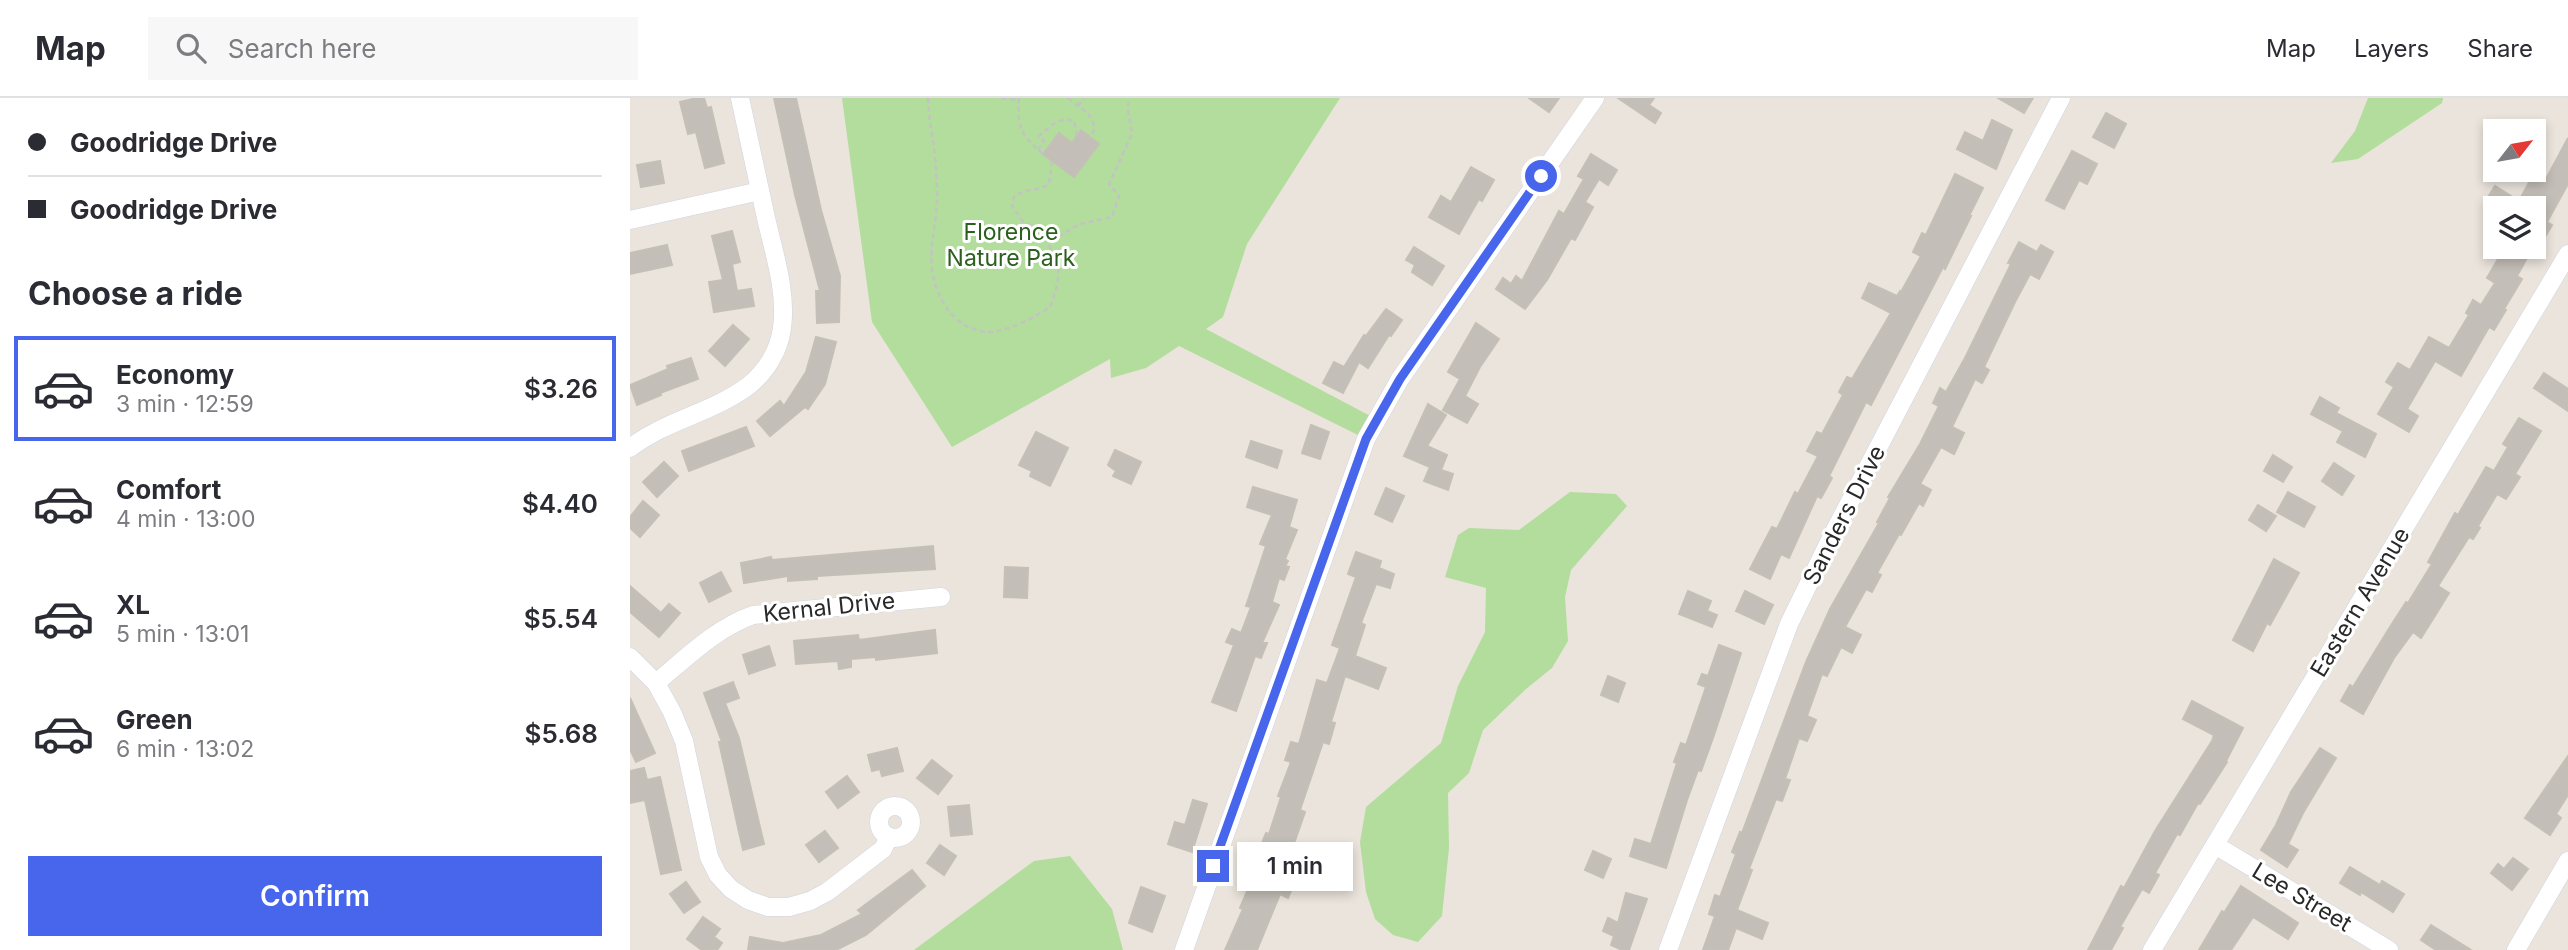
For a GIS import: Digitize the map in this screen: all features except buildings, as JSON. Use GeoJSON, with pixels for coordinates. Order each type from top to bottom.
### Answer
{"type":"FeatureCollection","features":[{"type":"Feature","properties":{"kind":"street"},"geometry":{"type":"LineString","coordinates":[[630,448],[649,433],[730,398],[750,385],[765,369],[776,351],[784,310],[780,280],[740,98]]}},
{"type":"Feature","properties":{"kind":"street"},"geometry":{"type":"LineString","coordinates":[[1184,950],[1366,439],[1400,379],[1595,98]]}},
{"type":"Feature","properties":{"kind":"street","name":"Sanders Drive"},"geometry":{"type":"LineString","coordinates":[[1668,950],[1789,624],[1833,534],[2062,98]]}},
{"type":"Feature","properties":{"kind":"street"},"geometry":{"type":"LineString","coordinates":[[630,220],[760,191]]}},
{"type":"Feature","properties":{"kind":"street","name":"Eastern Avenue"},"geometry":{"type":"LineString","coordinates":[[2152,950],[2568,254]]}},
{"type":"Feature","properties":{"kind":"street","name":"Kernal Drive"},"geometry":{"type":"LineString","coordinates":[[656,683],[719,631],[753,615],[941,597]]}},
{"type":"Feature","properties":{"kind":"street"},"geometry":{"type":"LineString","coordinates":[[630,657],[656,683],[672,712],[684,741],[709,857],[718,875],[730,889],[748,901],[768,907],[789,908],[827,892],[884,849],[889,837]]}},
{"type":"Feature","properties":{"kind":"street","name":"Lee Street"},"geometry":{"type":"LineString","coordinates":[[2215,845],[2389,950]]}},
{"type":"Feature","properties":{"kind":"street"},"geometry":{"type":"LineString","coordinates":[[2516,950],[2568,861]]}},
{"type":"Feature","properties":{"kind":"path"},"geometry":{"type":"LineString","coordinates":[[928,98],[937,196],[931,264],[934,287],[957,320],[971,329],[988,332],[1001,330],[1050,307],[1058,271],[1057,261],[1046,239],[1046,231]]}},
{"type":"Feature","properties":{"kind":"path"},"geometry":{"type":"LineString","coordinates":[[1002,98],[1019,99],[1018,125],[1028,142],[1043,154]]}},
{"type":"Feature","properties":{"kind":"path"},"geometry":{"type":"LineString","coordinates":[[1068,98],[1094,121],[1096,127],[1090,138]]}},
{"type":"Feature","properties":{"kind":"path"},"geometry":{"type":"LineString","coordinates":[[1078,106],[1084,98]]}},
{"type":"Feature","properties":{"kind":"path"},"geometry":{"type":"LineString","coordinates":[[1052,161],[1049,184],[1041,189],[1029,188],[1014,197],[1012,206],[1024,223],[1059,236],[1080,224],[1112,217],[1119,196],[1109,184],[1132,134],[1129,98]]}},
{"type":"Feature","properties":{"kind":"path"},"geometry":{"type":"LineString","coordinates":[[1038,150],[1044,141],[1039,136],[1053,124],[1068,118],[1074,121],[1077,136]]}},
{"type":"Feature","properties":{"kind":"green space","name":"Florence Nature Park"},"geometry":{"type":"Polygon","coordinates":[[[842,98],[1340,98],[1247,244],[1223,317],[1206,329],[1376,419],[1366,439],[1179,346],[1146,368],[1111,378],[1110,359],[952,447],[872,322],[842,98]]]}},
{"type":"Feature","properties":{"kind":"green space"},"geometry":{"type":"Polygon","coordinates":[[[2368,98],[2443,98],[2442,103],[2358,159],[2331,163],[2355,131],[2368,98]]]}},
{"type":"Feature","properties":{"kind":"green space"},"geometry":{"type":"Polygon","coordinates":[[[1570,492],[1616,494],[1627,506],[1571,570],[1565,597],[1568,641],[1552,668],[1483,730],[1469,773],[1448,793],[1449,848],[1442,916],[1418,942],[1393,935],[1375,919],[1366,892],[1360,842],[1366,807],[1441,743],[1458,686],[1485,632],[1486,588],[1445,577],[1458,535],[1469,528],[1519,530],[1570,492]]]}},
{"type":"Feature","properties":{"kind":"green space"},"geometry":{"type":"Polygon","coordinates":[[[1070,856],[1112,909],[1123,950],[914,950],[1034,861],[1070,856]]]}},
{"type":"Feature","properties":{"kind":"route"},"geometry":{"type":"LineString","coordinates":[[1213,866],[1366,439],[1400,379],[1541,176]]}}]}
